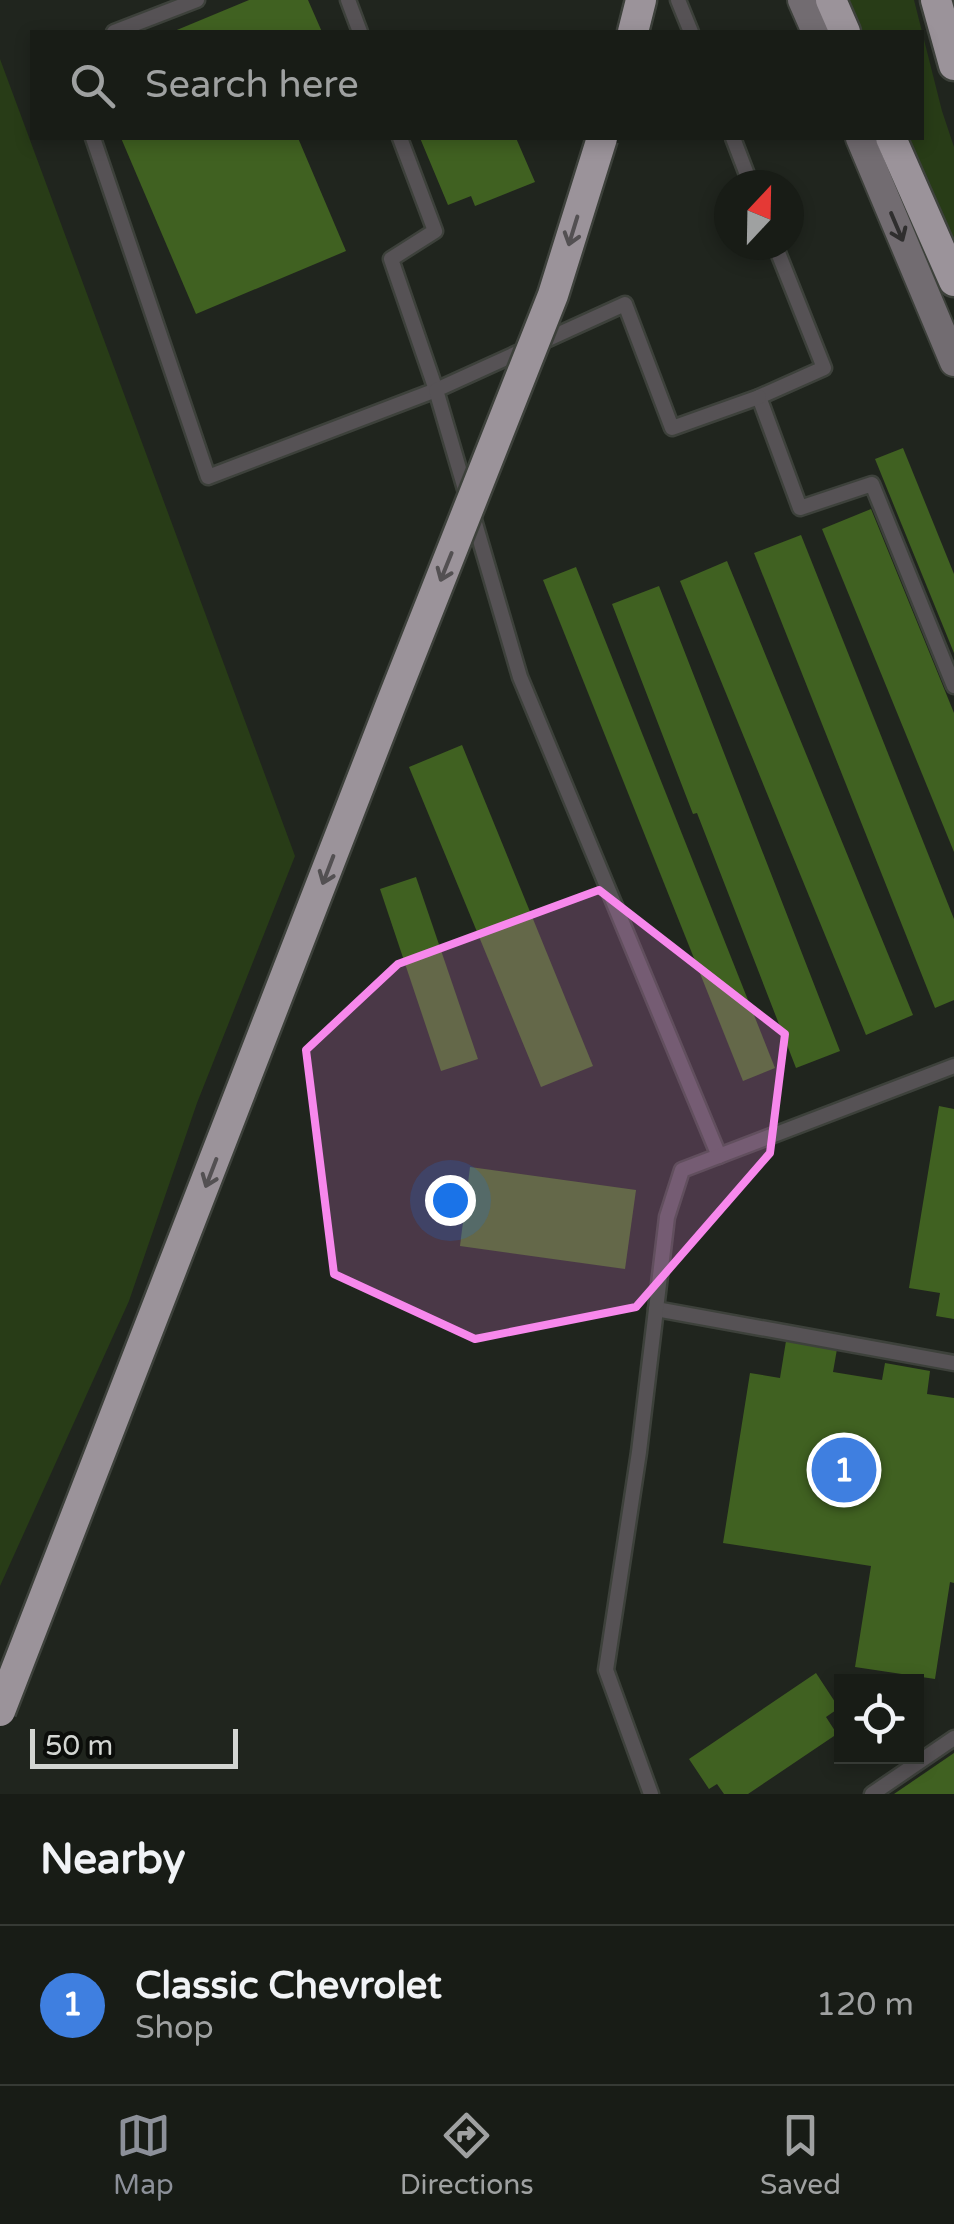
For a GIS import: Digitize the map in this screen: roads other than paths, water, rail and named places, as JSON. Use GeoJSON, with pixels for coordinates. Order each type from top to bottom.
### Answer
{"type":"FeatureCollection","features":[{"type":"Feature","properties":{"kind":"highway"},"geometry":{"type":"LineString","coordinates":[[634,30],[641,0]]}},
{"type":"Feature","properties":{"kind":"highway"},"geometry":{"type":"LineString","coordinates":[[831,0],[845,30]]}},
{"type":"Feature","properties":{"kind":"highway"},"geometry":{"type":"LineString","coordinates":[[936,0],[954,65]]}},
{"type":"Feature","properties":{"kind":"highway"},"geometry":{"type":"LineString","coordinates":[[0,1711],[554,295],[601,140]]}},
{"type":"Feature","properties":{"kind":"highway"},"geometry":{"type":"LineString","coordinates":[[893,140],[954,280]]}},
{"type":"Feature","properties":{"kind":"main road"},"geometry":{"type":"LineString","coordinates":[[802,0],[815,30]]}},
{"type":"Feature","properties":{"kind":"main road"},"geometry":{"type":"LineString","coordinates":[[861,140],[954,362]]}},
{"type":"Feature","properties":{"kind":"lane"},"geometry":{"type":"LineString","coordinates":[[119,30],[197,0]]}},
{"type":"Feature","properties":{"kind":"lane"},"geometry":{"type":"LineString","coordinates":[[348,0],[359,30]]}},
{"type":"Feature","properties":{"kind":"lane"},"geometry":{"type":"LineString","coordinates":[[678,0],[690,30]]}},
{"type":"Feature","properties":{"kind":"lane"},"geometry":{"type":"LineString","coordinates":[[93,140],[208,477],[436,390],[626,304],[672,428],[759,396],[824,368],[781,260]]}},
{"type":"Feature","properties":{"kind":"lane"},"geometry":{"type":"LineString","coordinates":[[401,140],[434,231],[391,259],[436,390],[520,678],[719,1156]]}},
{"type":"Feature","properties":{"kind":"lane"},"geometry":{"type":"LineString","coordinates":[[733,140],[746,170]]}},
{"type":"Feature","properties":{"kind":"lane"},"geometry":{"type":"LineString","coordinates":[[759,396],[800,508],[872,484],[954,686]]}},
{"type":"Feature","properties":{"kind":"lane"},"geometry":{"type":"LineString","coordinates":[[651,1794],[606,1670],[639,1452],[668,1217],[682,1170],[954,1066]]}},
{"type":"Feature","properties":{"kind":"lane"},"geometry":{"type":"LineString","coordinates":[[656,1309],[954,1363]]}},
{"type":"Feature","properties":{"kind":"lane"},"geometry":{"type":"LineString","coordinates":[[872,1794],[954,1738]]}},
{"type":"Feature","properties":{"kind":"place","name":"Classic Chevrolet"},"geometry":{"type":"Point","coordinates":[844,1470]}}]}
